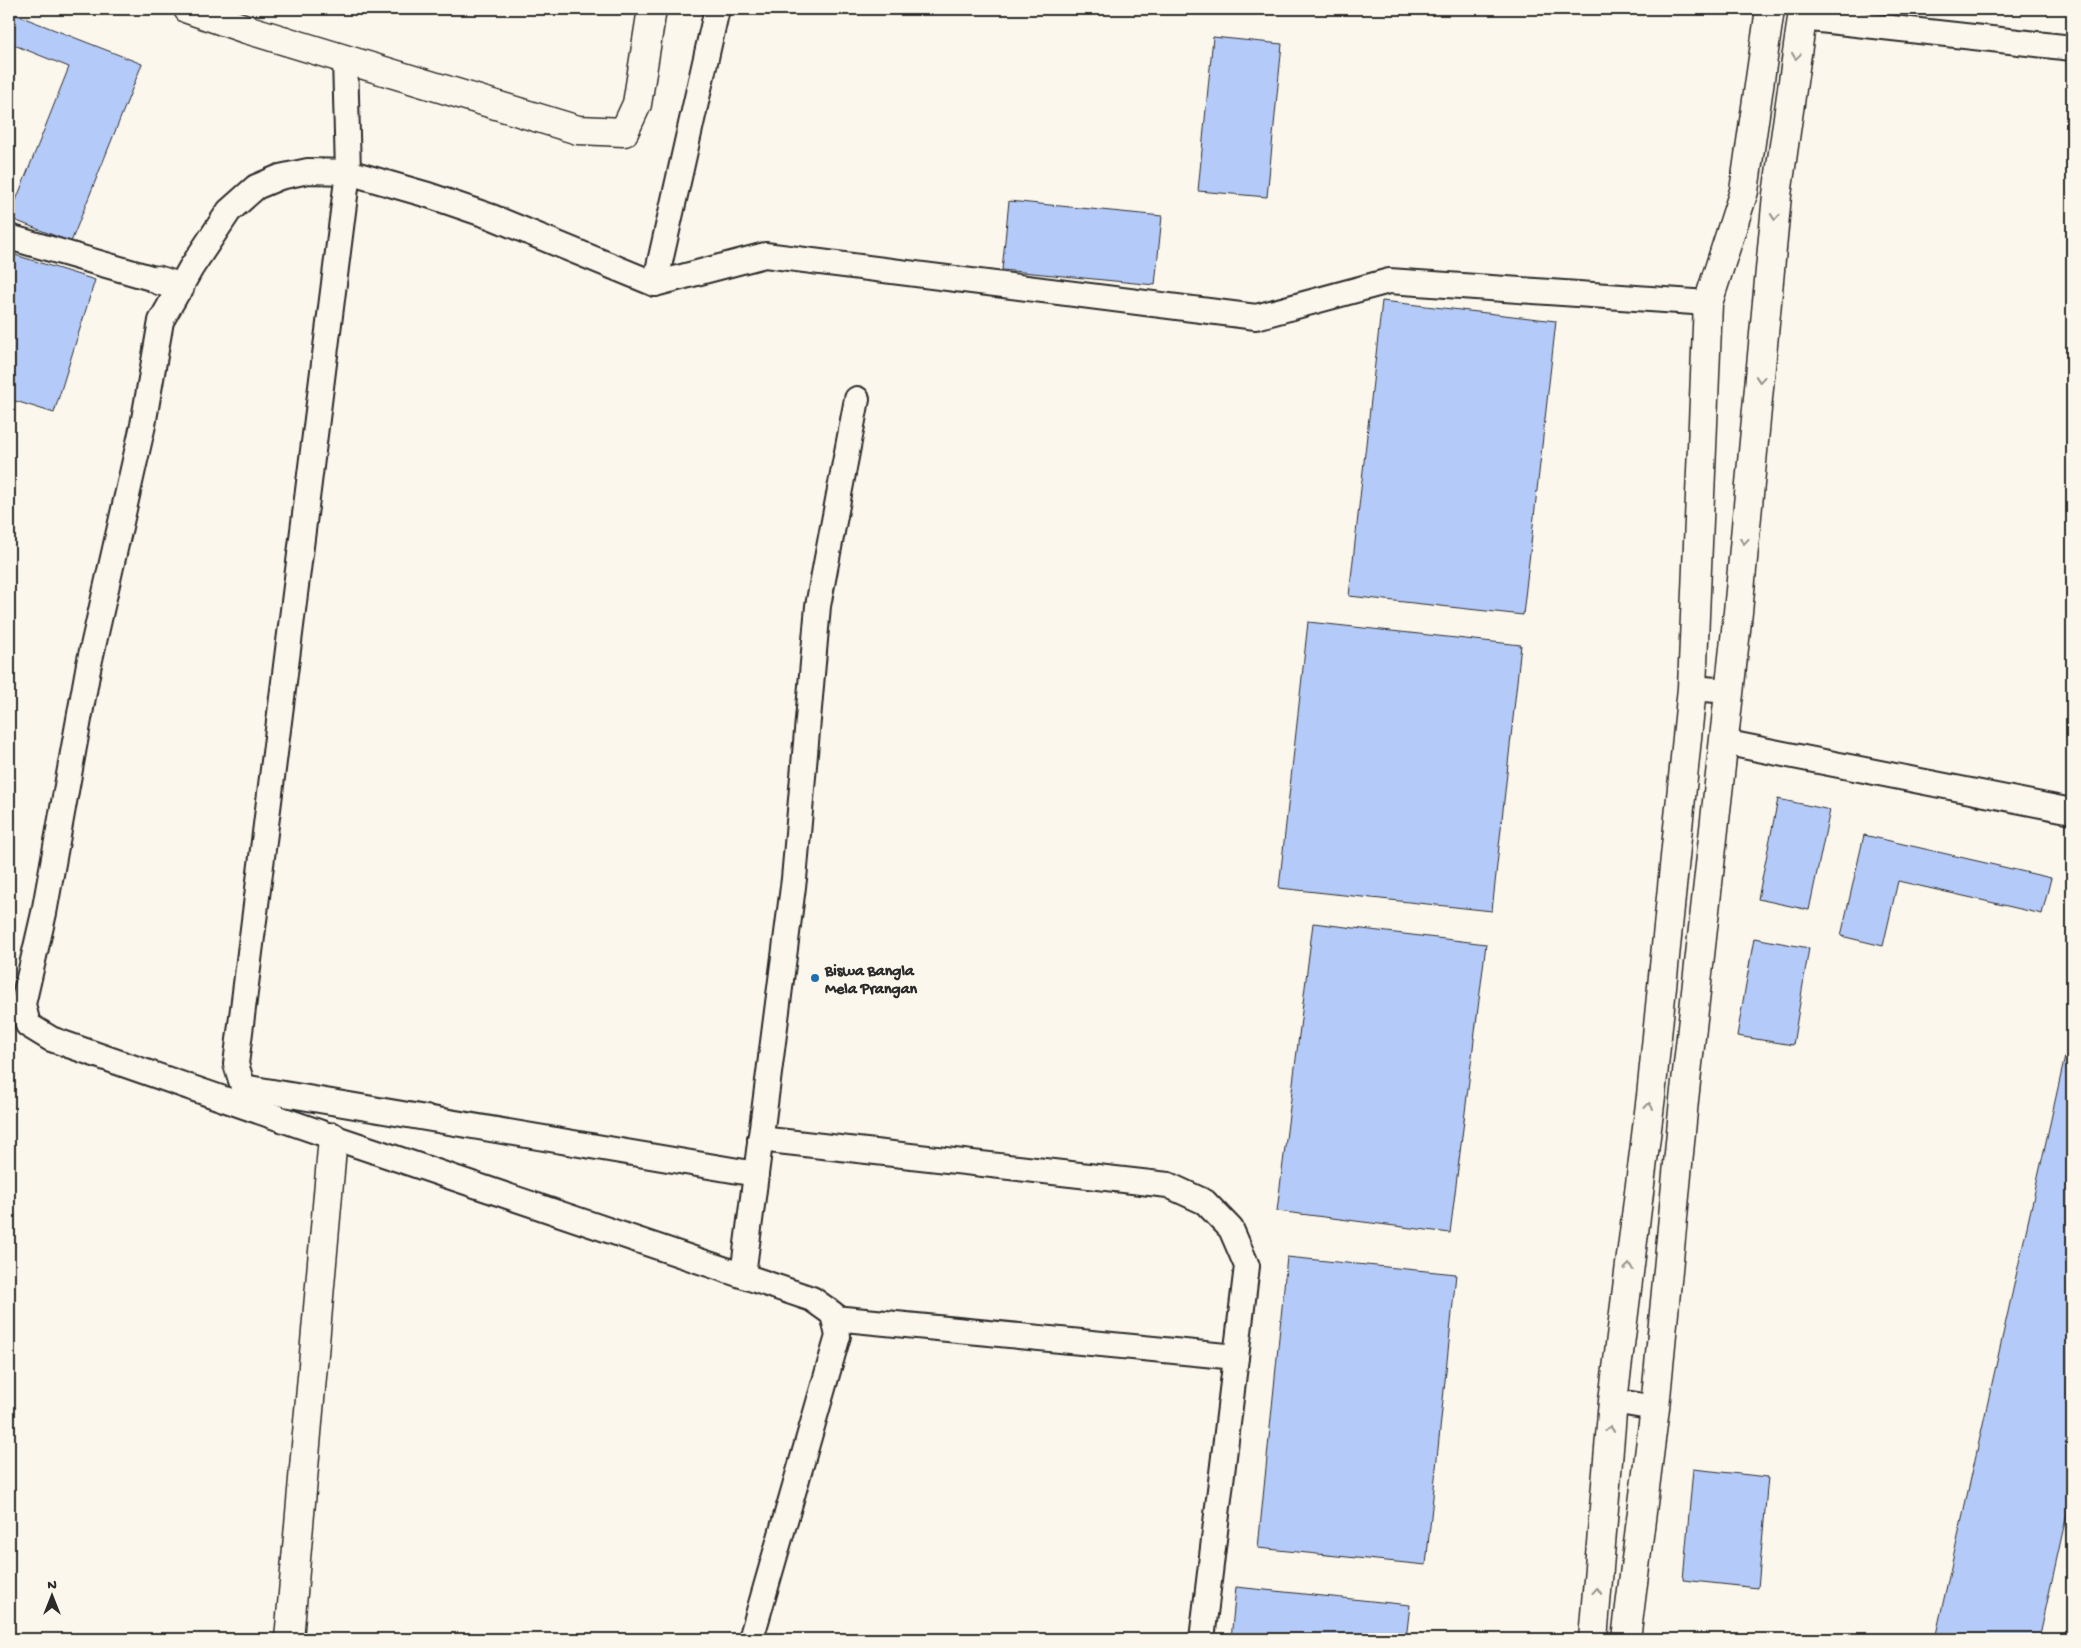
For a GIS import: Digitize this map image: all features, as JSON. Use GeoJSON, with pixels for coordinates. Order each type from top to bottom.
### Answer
{"type":"FeatureCollection","features":[{"type":"Feature","properties":{"kind":"street"},"geometry":{"type":"LineString","coordinates":[[188,9],[246,29],[578,130],[624,132],[637,104],[652,9]]}},
{"type":"Feature","properties":{"kind":"street"},"geometry":{"type":"LineString","coordinates":[[1593,1639],[1612,1401],[1650,1096],[1692,688],[1708,303],[1744,191],[1769,9]]}},
{"type":"Feature","properties":{"kind":"street"},"geometry":{"type":"LineString","coordinates":[[1626,1639],[1655,1408],[1684,1100],[1729,692],[1777,195],[1804,13]]}},
{"type":"Feature","properties":{"kind":"street"},"geometry":{"type":"LineString","coordinates":[[289,1639],[333,1137]]}},
{"type":"Feature","properties":{"kind":"lane"},"geometry":{"type":"LineString","coordinates":[[655,284],[717,9]]}},
{"type":"Feature","properties":{"kind":"lane"},"geometry":{"type":"LineString","coordinates":[[1804,13],[2072,48]]}},
{"type":"Feature","properties":{"kind":"lane"},"geometry":{"type":"LineString","coordinates":[[345,59],[348,172],[236,1064],[243,1087],[756,1174]]}},
{"type":"Feature","properties":{"kind":"lane"},"geometry":{"type":"LineString","coordinates":[[751,1639],[838,1336],[834,1314],[812,1299],[51,1040],[28,1025],[23,1004],[44,913],[89,664],[143,425],[169,284],[191,268],[229,211],[256,187],[280,177],[308,171],[348,172],[428,195],[492,217],[655,284],[765,255],[1256,317],[1389,281],[1708,303]]}},
{"type":"Feature","properties":{"kind":"lane"},"geometry":{"type":"LineString","coordinates":[[9,237],[169,284]]}},
{"type":"Feature","properties":{"kind":"lane"},"geometry":{"type":"LineString","coordinates":[[742,1276],[794,878],[818,606],[857,398]]}},
{"type":"Feature","properties":{"kind":"lane"},"geometry":{"type":"LineString","coordinates":[[1692,688],[1729,692]]}},
{"type":"Feature","properties":{"kind":"lane"},"geometry":{"type":"LineString","coordinates":[[1723,742],[2072,811]]}},
{"type":"Feature","properties":{"kind":"lane"},"geometry":{"type":"LineString","coordinates":[[760,1139],[1168,1185],[1205,1202],[1231,1228],[1247,1266],[1202,1639]]}},
{"type":"Feature","properties":{"kind":"lane"},"geometry":{"type":"LineString","coordinates":[[834,1318],[1236,1357]]}},
{"type":"Feature","properties":{"kind":"lane"},"geometry":{"type":"LineString","coordinates":[[1612,1401],[1655,1408]]}},
{"type":"Feature","properties":{"kind":"building"},"geometry":{"type":"Polygon","coordinates":[[[9,12],[142,64],[71,242],[9,218],[69,67],[9,43],[9,12]]]}},
{"type":"Feature","properties":{"kind":"building"},"geometry":{"type":"Polygon","coordinates":[[[1213,37],[1282,44],[1267,197],[1198,191],[1213,37]]]}},
{"type":"Feature","properties":{"kind":"building"},"geometry":{"type":"Polygon","coordinates":[[[1009,201],[1162,216],[1155,285],[1002,270],[1009,201]]]}},
{"type":"Feature","properties":{"kind":"building"},"geometry":{"type":"Polygon","coordinates":[[[9,253],[95,280],[54,413],[9,399],[9,253]]]}},
{"type":"Feature","properties":{"kind":"building"},"geometry":{"type":"Polygon","coordinates":[[[1382,301],[1556,321],[1523,615],[1349,596],[1382,301]]]}},
{"type":"Feature","properties":{"kind":"building"},"geometry":{"type":"Polygon","coordinates":[[[1308,622],[1521,645],[1492,911],[1279,888],[1308,622]]]}},
{"type":"Feature","properties":{"kind":"building"},"geometry":{"type":"Polygon","coordinates":[[[1778,799],[1830,810],[1809,910],[1758,899],[1778,799]]]}},
{"type":"Feature","properties":{"kind":"building"},"geometry":{"type":"Polygon","coordinates":[[[1864,835],[2051,878],[2042,914],[1898,881],[1883,946],[1841,936],[1864,835]]]}},
{"type":"Feature","properties":{"kind":"building"},"geometry":{"type":"Polygon","coordinates":[[[1313,923],[1486,944],[1450,1233],[1277,1211],[1313,923]]]}},
{"type":"Feature","properties":{"kind":"building"},"geometry":{"type":"Polygon","coordinates":[[[1754,938],[1809,948],[1793,1045],[1737,1036],[1754,938]]]}},
{"type":"Feature","properties":{"kind":"building"},"geometry":{"type":"Polygon","coordinates":[[[2072,1025],[2072,1490],[2039,1639],[1935,1639],[2072,1025]]]}},
{"type":"Feature","properties":{"kind":"building"},"geometry":{"type":"Polygon","coordinates":[[[1287,1257],[1456,1274],[1426,1565],[1258,1548],[1287,1257]]]}},
{"type":"Feature","properties":{"kind":"building"},"geometry":{"type":"Polygon","coordinates":[[[1693,1469],[1768,1477],[1758,1588],[1683,1580],[1693,1469]]]}},
{"type":"Feature","properties":{"kind":"building"},"geometry":{"type":"Polygon","coordinates":[[[1236,1587],[1410,1605],[1406,1639],[1231,1639],[1236,1587]]]}},
{"type":"Feature","properties":{"kind":"place","name":"Biswa Bangla Mela Prangan"},"geometry":{"type":"Point","coordinates":[815,978]}}]}
